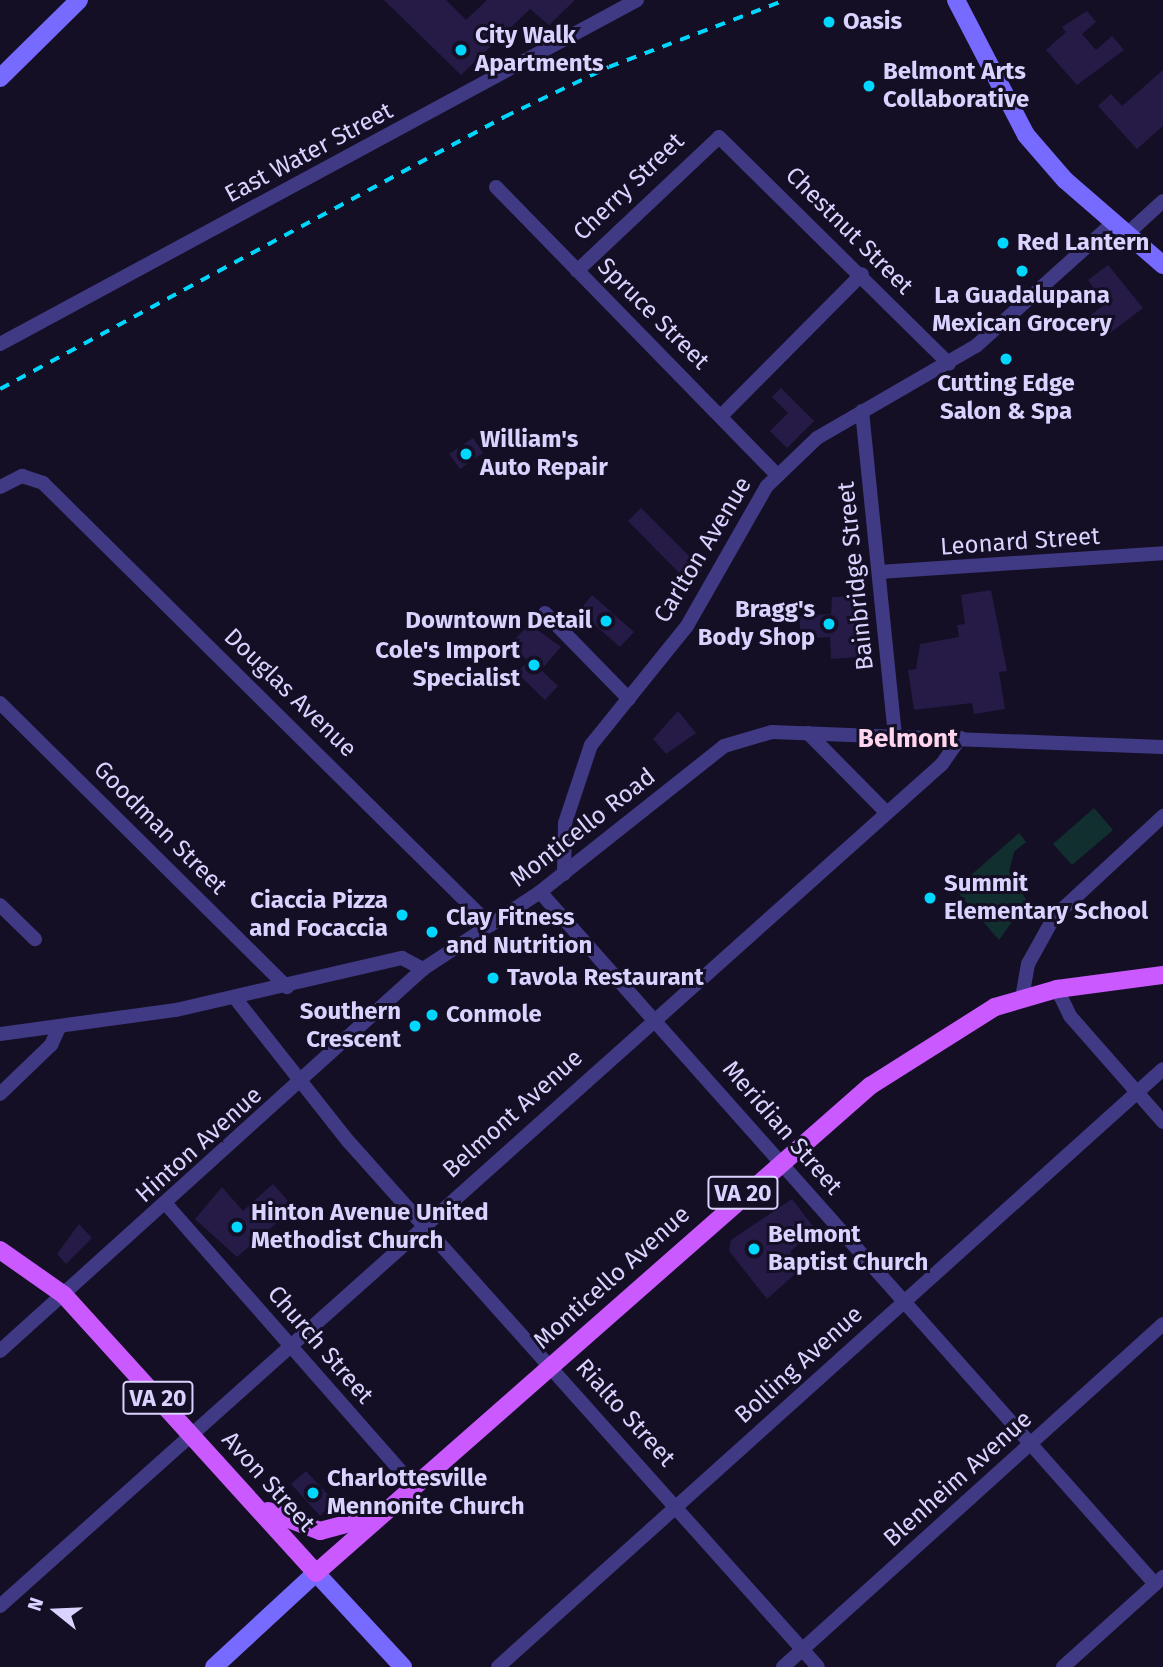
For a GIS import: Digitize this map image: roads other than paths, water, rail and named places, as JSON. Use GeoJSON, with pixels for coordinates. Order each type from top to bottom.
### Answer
{"type":"FeatureCollection","features":[{"type":"Feature","properties":{"kind":"main road"},"geometry":{"type":"LineString","coordinates":[[0,78],[79,0]]}},
{"type":"Feature","properties":{"kind":"main road"},"geometry":{"type":"LineString","coordinates":[[957,0],[1026,135],[1163,265]]}},
{"type":"Feature","properties":{"kind":"main road","name":"Monticello Avenue"},"geometry":{"type":"LineString","coordinates":[[214,1667],[379,1514],[551,1365],[780,1160],[939,1039],[1022,998],[1057,989],[1163,975]]}},
{"type":"Feature","properties":{"kind":"main road","name":"Avon Street"},"geometry":{"type":"LineString","coordinates":[[0,1250],[64,1295],[403,1667]]}},
{"type":"Feature","properties":{"kind":"main road","name":"VA 20"},"geometry":{"type":"LineString","coordinates":[[252,1501],[287,1522],[320,1531],[379,1514]]}},
{"type":"Feature","properties":{"kind":"street","name":"East Water Street"},"geometry":{"type":"LineString","coordinates":[[0,344],[637,0]]}},
{"type":"Feature","properties":{"kind":"street","name":"Cherry Street"},"geometry":{"type":"LineString","coordinates":[[577,271],[715,137]]}},
{"type":"Feature","properties":{"kind":"street","name":"Chestnut Street"},"geometry":{"type":"LineString","coordinates":[[715,137],[862,274],[949,364]]}},
{"type":"Feature","properties":{"kind":"street","name":"Spruce Street"},"geometry":{"type":"LineString","coordinates":[[496,187],[577,271],[723,414],[776,474]]}},
{"type":"Feature","properties":{"kind":"street","name":"Carlton Avenue"},"geometry":{"type":"LineString","coordinates":[[564,874],[565,823],[581,764],[687,626],[776,474],[817,438],[949,364],[998,329],[1121,228],[1163,201]]}},
{"type":"Feature","properties":{"kind":"street"},"geometry":{"type":"LineString","coordinates":[[723,414],[862,274]]}},
{"type":"Feature","properties":{"kind":"street","name":"Bainbridge Street"},"geometry":{"type":"LineString","coordinates":[[862,411],[895,736]]}},
{"type":"Feature","properties":{"kind":"street","name":"Douglas Avenue"},"geometry":{"type":"LineString","coordinates":[[0,487],[30,476],[56,496],[490,925]]}},
{"type":"Feature","properties":{"kind":"street","name":"Leonard Street"},"geometry":{"type":"LineString","coordinates":[[879,572],[1163,553]]}},
{"type":"Feature","properties":{"kind":"street"},"geometry":{"type":"LineString","coordinates":[[545,613],[629,699]]}},
{"type":"Feature","properties":{"kind":"street","name":"Goodman Street"},"geometry":{"type":"LineString","coordinates":[[0,703],[287,987]]}},
{"type":"Feature","properties":{"kind":"street","name":"Monticello Road"},"geometry":{"type":"LineString","coordinates":[[423,969],[540,892],[724,746],[756,733],[1163,747]]}},
{"type":"Feature","properties":{"kind":"street"},"geometry":{"type":"LineString","coordinates":[[808,733],[886,812]]}},
{"type":"Feature","properties":{"kind":"street","name":"Belmont Avenue"},"geometry":{"type":"LineString","coordinates":[[0,1606],[653,1018],[942,764],[960,738]]}},
{"type":"Feature","properties":{"kind":"street"},"geometry":{"type":"LineString","coordinates":[[1022,998],[1028,964],[1054,917],[1163,816]]}},
{"type":"Feature","properties":{"kind":"street","name":"Meridian Street"},"geometry":{"type":"LineString","coordinates":[[540,892],[1032,1443],[1159,1580]]}},
{"type":"Feature","properties":{"kind":"street"},"geometry":{"type":"LineString","coordinates":[[0,905],[34,939]]}},
{"type":"Feature","properties":{"kind":"street"},"geometry":{"type":"LineString","coordinates":[[0,1034],[59,1028],[235,998],[402,958],[423,969]]}},
{"type":"Feature","properties":{"kind":"street","name":"Hinton Avenue"},"geometry":{"type":"LineString","coordinates":[[0,1351],[300,1085],[423,969]]}},
{"type":"Feature","properties":{"kind":"street"},"geometry":{"type":"LineString","coordinates":[[1057,989],[1070,1016],[1163,1122]]}},
{"type":"Feature","properties":{"kind":"street","name":"Rialto Street"},"geometry":{"type":"LineString","coordinates":[[235,998],[300,1085],[818,1667]]}},
{"type":"Feature","properties":{"kind":"street"},"geometry":{"type":"LineString","coordinates":[[0,1094],[51,1045],[59,1028]]}},
{"type":"Feature","properties":{"kind":"street","name":"Bolling Avenue"},"geometry":{"type":"LineString","coordinates":[[498,1667],[1163,1069]]}},
{"type":"Feature","properties":{"kind":"street","name":"Church Street"},"geometry":{"type":"LineString","coordinates":[[166,1204],[413,1485]]}},
{"type":"Feature","properties":{"kind":"street","name":"Blenheim Avenue"},"geometry":{"type":"LineString","coordinates":[[783,1667],[1163,1324]]}},
{"type":"Feature","properties":{"kind":"street"},"geometry":{"type":"LineString","coordinates":[[1063,1667],[1159,1580]]}},
{"type":"Feature","properties":{"kind":"railway"},"geometry":{"type":"LineString","coordinates":[[0,389],[504,117],[609,67],[785,0]]}},
{"type":"Feature","properties":{"kind":"place","name":"Oasis"},"geometry":{"type":"Point","coordinates":[829,22]}},
{"type":"Feature","properties":{"kind":"place","name":"City Walk Apartments"},"geometry":{"type":"Point","coordinates":[461,50]}},
{"type":"Feature","properties":{"kind":"place","name":"Belmont Arts Collaborative"},"geometry":{"type":"Point","coordinates":[869,86]}},
{"type":"Feature","properties":{"kind":"place","name":"Red Lantern"},"geometry":{"type":"Point","coordinates":[1003,243]}},
{"type":"Feature","properties":{"kind":"place","name":"La Guadalupana Mexican Grocery"},"geometry":{"type":"Point","coordinates":[1022,271]}},
{"type":"Feature","properties":{"kind":"place","name":"Cutting Edge Salon & Spa"},"geometry":{"type":"Point","coordinates":[1006,359]}},
{"type":"Feature","properties":{"kind":"place","name":"William's Auto Repair"},"geometry":{"type":"Point","coordinates":[466,454]}},
{"type":"Feature","properties":{"kind":"place","name":"Downtown Detail"},"geometry":{"type":"Point","coordinates":[606,621]}},
{"type":"Feature","properties":{"kind":"place","name":"Bragg's Body Shop"},"geometry":{"type":"Point","coordinates":[829,624]}},
{"type":"Feature","properties":{"kind":"place","name":"Cole's Import Specialist"},"geometry":{"type":"Point","coordinates":[534,665]}},
{"type":"Feature","properties":{"kind":"place","name":"Summit Elementary School"},"geometry":{"type":"Point","coordinates":[930,898]}},
{"type":"Feature","properties":{"kind":"place","name":"Ciaccia Pizza and Focaccia"},"geometry":{"type":"Point","coordinates":[402,915]}},
{"type":"Feature","properties":{"kind":"place","name":"Clay Fitness and Nutrition"},"geometry":{"type":"Point","coordinates":[432,932]}},
{"type":"Feature","properties":{"kind":"place","name":"Tavola Restaurant"},"geometry":{"type":"Point","coordinates":[493,978]}},
{"type":"Feature","properties":{"kind":"place","name":"Conmole"},"geometry":{"type":"Point","coordinates":[432,1015]}},
{"type":"Feature","properties":{"kind":"place","name":"Southern Crescent"},"geometry":{"type":"Point","coordinates":[415,1026]}},
{"type":"Feature","properties":{"kind":"place","name":"Hinton Avenue United Methodist Church"},"geometry":{"type":"Point","coordinates":[237,1227]}},
{"type":"Feature","properties":{"kind":"place","name":"Belmont Baptist Church"},"geometry":{"type":"Point","coordinates":[754,1249]}},
{"type":"Feature","properties":{"kind":"place","name":"Charlottesville Mennonite Church"},"geometry":{"type":"Point","coordinates":[313,1493]}},
{"type":"Feature","properties":{"kind":"district","name":"Belmont"},"geometry":{"type":"Point","coordinates":[908,739]}}]}
